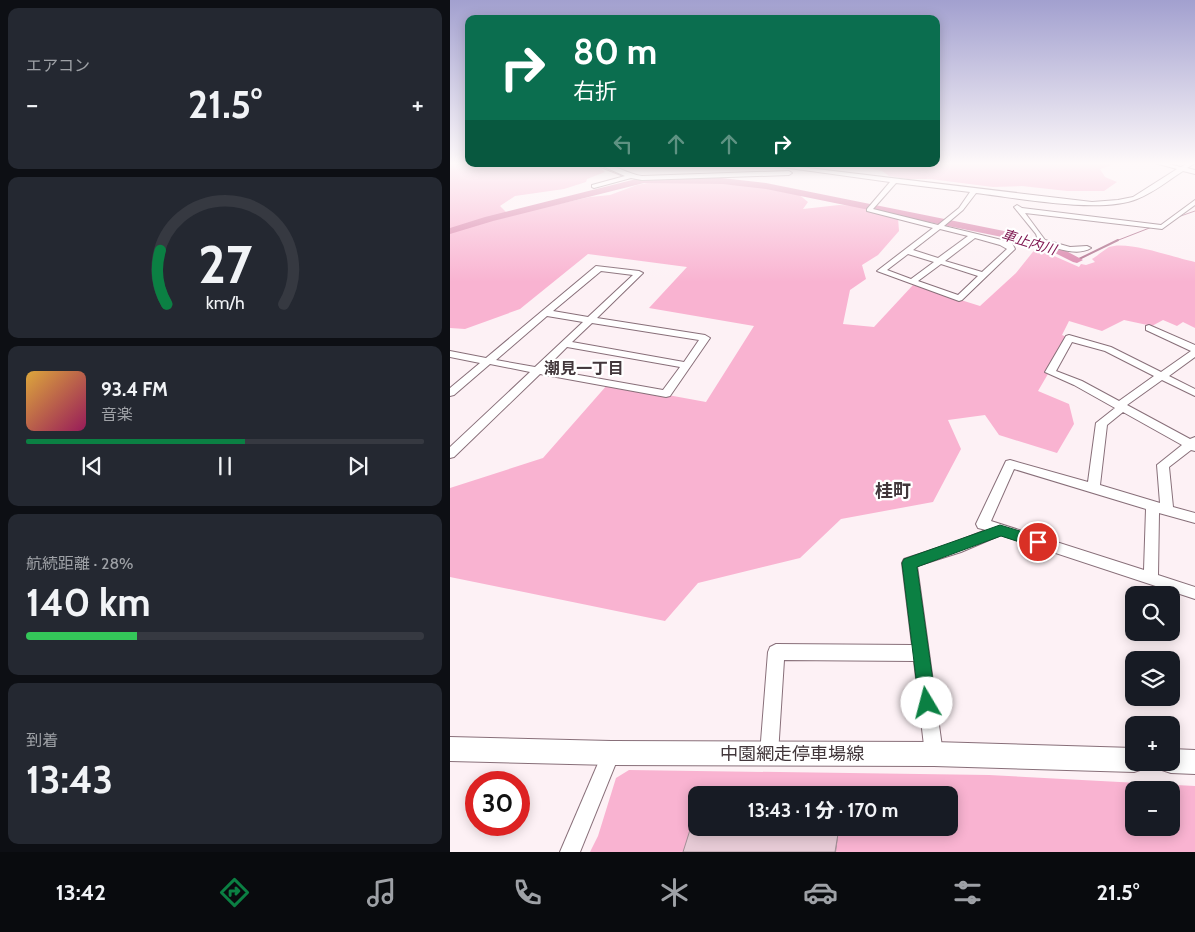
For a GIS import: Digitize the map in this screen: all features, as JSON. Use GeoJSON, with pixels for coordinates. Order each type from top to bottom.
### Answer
{"type":"FeatureCollection","features":[{"type":"Feature","properties":{"kind":"main road","name":"中園網走停車場線"},"geometry":{"type":"LineString","coordinates":[[450,749],[612,753],[934,754],[1125,760]]}},
{"type":"Feature","properties":{"kind":"main road"},"geometry":{"type":"LineString","coordinates":[[1180,761],[1195,762]]}},
{"type":"Feature","properties":{"kind":"street"},"geometry":{"type":"LineString","coordinates":[[874,203],[869,210],[939,227],[974,235],[1006,244],[1011,248],[959,298],[881,271],[939,227],[961,209],[966,203]]}},
{"type":"Feature","properties":{"kind":"street"},"geometry":{"type":"LineString","coordinates":[[1013,203],[1039,234],[1042,241],[1070,249],[1087,248]]}},
{"type":"Feature","properties":{"kind":"street"},"geometry":{"type":"LineString","coordinates":[[1019,210],[1162,227],[1194,203]]}},
{"type":"Feature","properties":{"kind":"street"},"geometry":{"type":"LineString","coordinates":[[912,282],[974,235]]}},
{"type":"Feature","properties":{"kind":"street"},"geometry":{"type":"LineString","coordinates":[[907,251],[983,275]]}},
{"type":"Feature","properties":{"kind":"street"},"geometry":{"type":"LineString","coordinates":[[450,393],[599,268],[639,273],[450,454]]}},
{"type":"Feature","properties":{"kind":"street"},"geometry":{"type":"LineString","coordinates":[[450,354],[666,394],[705,338],[546,313]]}},
{"type":"Feature","properties":{"kind":"street"},"geometry":{"type":"LineString","coordinates":[[1093,489],[1102,423],[1121,406],[1195,351],[1149,328]]}},
{"type":"Feature","properties":{"kind":"street"},"geometry":{"type":"LineString","coordinates":[[1151,579],[1160,508],[1163,465],[1194,444],[1078,383],[1050,372],[1069,338],[1108,350],[1195,393]]}},
{"type":"Feature","properties":{"kind":"street"},"geometry":{"type":"LineString","coordinates":[[565,344],[686,365]]}},
{"type":"Feature","properties":{"kind":"street"},"geometry":{"type":"LineString","coordinates":[[1195,518],[1010,464],[983,524],[1195,593]]}},
{"type":"Feature","properties":{"kind":"street"},"geometry":{"type":"LineString","coordinates":[[934,754],[909,563],[956,548],[1000,530]]}},
{"type":"Feature","properties":{"kind":"street"},"geometry":{"type":"LineString","coordinates":[[769,754],[776,652],[920,653]]}},
{"type":"Feature","properties":{"kind":"street"},"geometry":{"type":"LineString","coordinates":[[570,852],[612,753]]}},
{"type":"Feature","properties":{"kind":"shaded area"},"geometry":{"type":"Polygon","coordinates":[[[450,203],[505,203],[500,206],[509,215],[564,203],[807,203],[803,209],[839,205],[861,206],[869,211],[898,218],[899,231],[878,255],[862,265],[866,279],[850,290],[843,324],[874,327],[913,285],[980,306],[1016,273],[1036,248],[1079,267],[1081,264],[1086,265],[1095,262],[1092,259],[1109,247],[1117,245],[1152,250],[1195,262],[1195,328],[1183,322],[1177,326],[1163,320],[1152,326],[1124,320],[1102,331],[1069,321],[1062,335],[1069,338],[1038,391],[1069,404],[1074,424],[1057,453],[999,435],[985,415],[948,420],[961,449],[933,502],[841,519],[800,558],[698,583],[665,621],[450,577],[450,488],[543,458],[608,384],[706,402],[754,326],[649,308],[687,267],[588,254],[520,309],[465,329],[450,328],[450,203]]]}},
{"type":"Feature","properties":{"kind":"shaded area"},"geometry":{"type":"Polygon","coordinates":[[[629,770],[989,775],[1125,782],[1125,836],[1180,836],[1180,785],[1195,786],[1195,852],[590,852],[598,836],[616,778],[629,770]]]}},
{"type":"Feature","properties":{"kind":"building"},"geometry":{"type":"Polygon","coordinates":[[[688,836],[838,836],[835,852],[683,852],[688,836]]]}},
{"type":"Feature","properties":{"kind":"waterway","name":"車止内川"},"geometry":{"type":"LineString","coordinates":[[450,231],[554,203]]}},
{"type":"Feature","properties":{"kind":"waterway","name":"車止内川"},"geometry":{"type":"LineString","coordinates":[[849,203],[1009,235],[1051,247],[1077,260]]}},
{"type":"Feature","properties":{"kind":"waterway"},"geometry":{"type":"LineString","coordinates":[[1175,218],[1195,211]]}},
{"type":"Feature","properties":{"kind":"waterway"},"geometry":{"type":"LineString","coordinates":[[1116,241],[1152,227]]}},
{"type":"Feature","properties":{"kind":"waterway"},"geometry":{"type":"LineString","coordinates":[[1077,260],[1118,240]]}},
{"type":"Feature","properties":{"kind":"district","name":"潮見一丁目"},"geometry":{"type":"Point","coordinates":[584,368]}},
{"type":"Feature","properties":{"kind":"district","name":"桂町"},"geometry":{"type":"Point","coordinates":[893,491]}},
{"type":"Feature","properties":{"kind":"route"},"geometry":{"type":"LineString","coordinates":[[927,703],[909,563],[956,548],[1000,530],[1038,542]]}}]}
